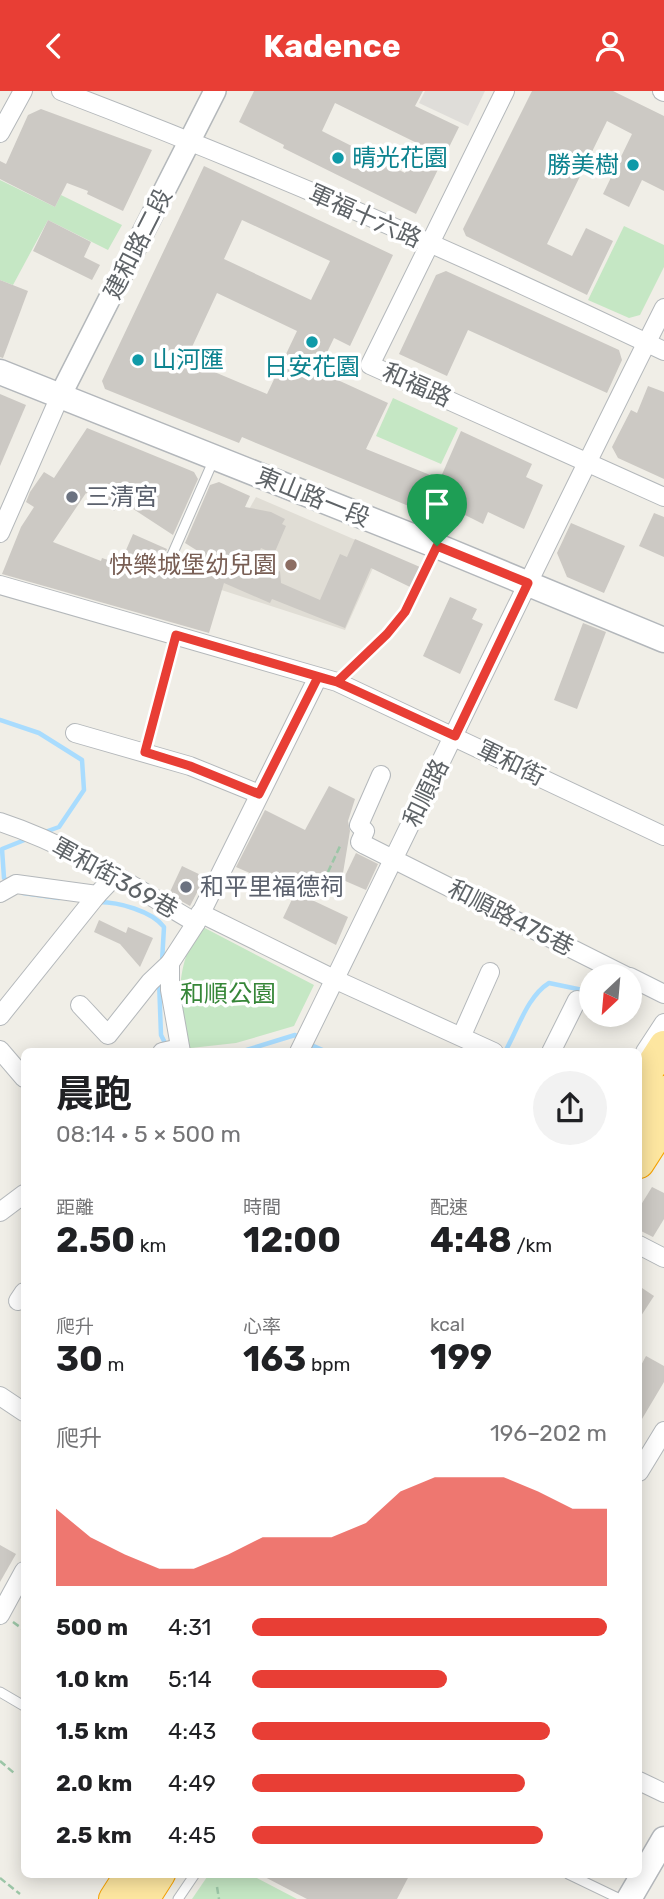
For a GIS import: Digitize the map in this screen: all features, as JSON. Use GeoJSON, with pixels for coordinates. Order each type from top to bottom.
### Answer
{"type":"FeatureCollection","features":[{"type":"Feature","properties":{"kind":"highway"},"geometry":{"type":"LineString","coordinates":[[642,1080],[664,1046]]}},
{"type":"Feature","properties":{"kind":"highway"},"geometry":{"type":"LineString","coordinates":[[642,1125],[664,1091]]}},
{"type":"Feature","properties":{"kind":"highway"},"geometry":{"type":"LineString","coordinates":[[642,1158],[664,1124]]}},
{"type":"Feature","properties":{"kind":"highway"},"geometry":{"type":"LineString","coordinates":[[114,1899],[127,1878]]}},
{"type":"Feature","properties":{"kind":"highway"},"geometry":{"type":"LineString","coordinates":[[144,1899],[157,1878]]}},
{"type":"Feature","properties":{"kind":"highway"},"geometry":{"type":"LineString","coordinates":[[166,1899],[179,1878]]}},
{"type":"Feature","properties":{"kind":"main road","name":"東山路一段"},"geometry":{"type":"LineString","coordinates":[[0,372],[437,546],[664,640]]}},
{"type":"Feature","properties":{"kind":"main road"},"geometry":{"type":"LineString","coordinates":[[642,1877],[664,1839]]}},
{"type":"Feature","properties":{"kind":"main road"},"geometry":{"type":"LineString","coordinates":[[629,1899],[641,1878]]}},
{"type":"Feature","properties":{"kind":"street"},"geometry":{"type":"LineString","coordinates":[[0,133],[23,91]]}},
{"type":"Feature","properties":{"kind":"street","name":"軍福十六路"},"geometry":{"type":"LineString","coordinates":[[61,91],[191,140],[664,351]]}},
{"type":"Feature","properties":{"kind":"street","name":"建和路二段"},"geometry":{"type":"LineString","coordinates":[[60,396],[215,91]]}},
{"type":"Feature","properties":{"kind":"street","name":"和福路"},"geometry":{"type":"LineString","coordinates":[[505,91],[370,365],[664,496]]}},
{"type":"Feature","properties":{"kind":"street","name":"和順路"},"geometry":{"type":"LineString","coordinates":[[300,1048],[455,736],[586,460],[664,308]]}},
{"type":"Feature","properties":{"kind":"street"},"geometry":{"type":"LineString","coordinates":[[0,534],[60,396]]}},
{"type":"Feature","properties":{"kind":"street","name":"軍和街"},"geometry":{"type":"LineString","coordinates":[[0,585],[337,682],[664,836]]}},
{"type":"Feature","properties":{"kind":"street"},"geometry":{"type":"LineString","coordinates":[[79,1005],[108,1035],[150,982],[168,966],[198,918],[318,677]]}},
{"type":"Feature","properties":{"kind":"street"},"geometry":{"type":"LineString","coordinates":[[75,733],[190,766],[259,794]]}},
{"type":"Feature","properties":{"kind":"street","name":"和順路475巷"},"geometry":{"type":"LineString","coordinates":[[381,775],[359,825],[365,831],[360,842],[603,964]]}},
{"type":"Feature","properties":{"kind":"street","name":"軍和街369巷"},"geometry":{"type":"LineString","coordinates":[[0,823],[41,837],[198,918],[486,1048]]}},
{"type":"Feature","properties":{"kind":"street"},"geometry":{"type":"LineString","coordinates":[[0,1016],[115,876]]}},
{"type":"Feature","properties":{"kind":"street"},"geometry":{"type":"LineString","coordinates":[[0,893],[16,884],[93,901]]}},
{"type":"Feature","properties":{"kind":"street"},"geometry":{"type":"LineString","coordinates":[[168,966],[176,1048]]}},
{"type":"Feature","properties":{"kind":"street"},"geometry":{"type":"LineString","coordinates":[[461,1035],[490,972]]}},
{"type":"Feature","properties":{"kind":"street","name":"和順路475巷"},"geometry":{"type":"LineString","coordinates":[[642,983],[664,994]]}},
{"type":"Feature","properties":{"kind":"street"},"geometry":{"type":"LineString","coordinates":[[553,1048],[577,1000]]}},
{"type":"Feature","properties":{"kind":"street"},"geometry":{"type":"LineString","coordinates":[[642,1056],[664,1023]]}},
{"type":"Feature","properties":{"kind":"street"},"geometry":{"type":"LineString","coordinates":[[0,1050],[21,1074]]}},
{"type":"Feature","properties":{"kind":"street"},"geometry":{"type":"LineString","coordinates":[[642,1142],[664,1108]]}},
{"type":"Feature","properties":{"kind":"street"},"geometry":{"type":"LineString","coordinates":[[0,1212],[21,1197]]}},
{"type":"Feature","properties":{"kind":"street"},"geometry":{"type":"LineString","coordinates":[[642,1247],[664,1258]]}},
{"type":"Feature","properties":{"kind":"street"},"geometry":{"type":"LineString","coordinates":[[0,1396],[21,1410]]}},
{"type":"Feature","properties":{"kind":"street"},"geometry":{"type":"LineString","coordinates":[[642,1467],[664,1431]]}},
{"type":"Feature","properties":{"kind":"street"},"geometry":{"type":"LineString","coordinates":[[0,1614],[21,1576]]}},
{"type":"Feature","properties":{"kind":"street"},"geometry":{"type":"LineString","coordinates":[[642,1782],[664,1793]]}},
{"type":"Feature","properties":{"kind":"street"},"geometry":{"type":"LineString","coordinates":[[101,1899],[114,1878]]}},
{"type":"Feature","properties":{"kind":"street"},"geometry":{"type":"LineString","coordinates":[[155,1899],[168,1878]]}},
{"type":"Feature","properties":{"kind":"lane"},"geometry":{"type":"LineString","coordinates":[[165,571],[214,457]]}},
{"type":"Feature","properties":{"kind":"lane"},"geometry":{"type":"LineString","coordinates":[[337,682],[387,634],[405,612],[437,546]]}},
{"type":"Feature","properties":{"kind":"lane"},"geometry":{"type":"LineString","coordinates":[[145,752],[176,635]]}},
{"type":"Feature","properties":{"kind":"lane"},"geometry":{"type":"LineString","coordinates":[[0,1692],[21,1704]]}},
{"type":"Feature","properties":{"kind":"lane"},"geometry":{"type":"LineString","coordinates":[[178,1899],[192,1878]]}},
{"type":"Feature","properties":{"kind":"lane"},"geometry":{"type":"LineString","coordinates":[[576,1878],[620,1899]]}},
{"type":"Feature","properties":{"kind":"path"},"geometry":{"type":"LineString","coordinates":[[328,872],[341,844]]}},
{"type":"Feature","properties":{"kind":"path"},"geometry":{"type":"LineString","coordinates":[[0,1761],[14,1773]]}},
{"type":"Feature","properties":{"kind":"path"},"geometry":{"type":"LineString","coordinates":[[0,1878],[20,1894]]}},
{"type":"Feature","properties":{"kind":"path"},"geometry":{"type":"LineString","coordinates":[[217,1887],[219,1899]]}},
{"type":"Feature","properties":{"kind":"shaded area"},"geometry":{"type":"Polygon","coordinates":[[[425,91],[485,91],[468,126],[419,103],[425,91]]]}},
{"type":"Feature","properties":{"kind":"shaded area","name":"快樂城堡幼兒園"},"geometry":{"type":"Polygon","coordinates":[[[256,497],[365,544],[373,568],[345,630],[206,585],[256,497]]]}},
{"type":"Feature","properties":{"kind":"green space"},"geometry":{"type":"Polygon","coordinates":[[[0,180],[55,207],[61,195],[122,225],[108,250],[48,220],[13,285],[0,280],[0,180]]]}},
{"type":"Feature","properties":{"kind":"green space"},"geometry":{"type":"Polygon","coordinates":[[[624,226],[664,245],[664,267],[640,315],[629,318],[588,300],[624,226]]]}},
{"type":"Feature","properties":{"kind":"green space"},"geometry":{"type":"Polygon","coordinates":[[[393,398],[458,428],[441,464],[376,436],[393,398]]]}},
{"type":"Feature","properties":{"kind":"green space","name":"和順公園"},"geometry":{"type":"Polygon","coordinates":[[[199,925],[314,985],[294,1026],[236,1043],[182,1048],[180,986],[191,943],[199,925]]]}},
{"type":"Feature","properties":{"kind":"green space"},"geometry":{"type":"Polygon","coordinates":[[[206,1878],[257,1878],[297,1899],[192,1899],[206,1878]]]}},
{"type":"Feature","properties":{"kind":"building","name":"晴光花園"},"geometry":{"type":"Polygon","coordinates":[[[254,91],[423,91],[415,106],[459,127],[416,214],[283,148],[284,145],[239,122],[254,91]],[[335,103],[322,131],[405,173],[419,144],[335,103]]]}},
{"type":"Feature","properties":{"kind":"building"},"geometry":{"type":"Polygon","coordinates":[[[532,91],[613,91],[664,116],[664,191],[642,180],[629,207],[603,194],[632,134],[607,121],[547,244],[572,256],[586,228],[613,241],[587,295],[466,236],[463,229],[532,91]]]}},
{"type":"Feature","properties":{"kind":"building"},"geometry":{"type":"Polygon","coordinates":[[[41,109],[152,150],[123,211],[87,194],[88,191],[67,183],[55,207],[0,179],[0,161],[6,164],[28,115],[41,109]]]}},
{"type":"Feature","properties":{"kind":"building"},"geometry":{"type":"Polygon","coordinates":[[[204,166],[393,255],[350,346],[334,338],[318,371],[388,403],[366,449],[440,479],[461,431],[532,464],[526,477],[543,485],[524,529],[488,512],[483,524],[463,514],[457,526],[242,437],[239,443],[105,389],[102,381],[204,166]],[[242,220],[224,259],[311,300],[330,261],[242,220]],[[217,293],[186,360],[267,394],[297,331],[217,293]]]}},
{"type":"Feature","properties":{"kind":"building"},"geometry":{"type":"Polygon","coordinates":[[[48,220],[91,242],[84,257],[100,265],[92,280],[33,251],[48,220]]]}},
{"type":"Feature","properties":{"kind":"building"},"geometry":{"type":"Polygon","coordinates":[[[446,271],[619,350],[622,360],[607,393],[468,330],[447,376],[399,354],[436,275],[446,271]]]}},
{"type":"Feature","properties":{"kind":"building"},"geometry":{"type":"Polygon","coordinates":[[[0,280],[28,291],[3,358],[0,357],[0,280]]]}},
{"type":"Feature","properties":{"kind":"building"},"geometry":{"type":"Polygon","coordinates":[[[648,386],[664,392],[664,479],[618,458],[612,447],[631,410],[637,413],[648,386]]]}},
{"type":"Feature","properties":{"kind":"building"},"geometry":{"type":"Polygon","coordinates":[[[0,394],[26,405],[0,466],[0,394]]]}},
{"type":"Feature","properties":{"kind":"building"},"geometry":{"type":"Polygon","coordinates":[[[87,428],[194,472],[198,479],[173,535],[121,501],[114,511],[86,493],[53,542],[101,561],[102,558],[120,564],[133,534],[167,549],[158,571],[166,578],[171,574],[180,555],[197,562],[201,553],[185,543],[210,485],[219,482],[250,496],[245,507],[271,512],[285,519],[282,524],[286,526],[274,554],[261,548],[251,570],[268,577],[280,571],[281,583],[320,600],[340,554],[347,557],[355,539],[420,567],[410,587],[371,568],[345,628],[272,599],[270,603],[224,583],[209,633],[2,574],[21,527],[34,507],[26,502],[30,492],[44,472],[54,478],[87,428]]]}},
{"type":"Feature","properties":{"kind":"building"},"geometry":{"type":"Polygon","coordinates":[[[654,513],[664,517],[664,557],[639,546],[654,513]]]}},
{"type":"Feature","properties":{"kind":"building"},"geometry":{"type":"Polygon","coordinates":[[[571,523],[625,546],[604,593],[567,577],[557,553],[571,523]]]}},
{"type":"Feature","properties":{"kind":"building"},"geometry":{"type":"Polygon","coordinates":[[[450,597],[477,609],[472,619],[483,624],[460,674],[423,656],[450,597]]]}},
{"type":"Feature","properties":{"kind":"building"},"geometry":{"type":"Polygon","coordinates":[[[583,623],[606,632],[577,709],[554,700],[583,623]]]}},
{"type":"Feature","properties":{"kind":"building"},"geometry":{"type":"Polygon","coordinates":[[[329,786],[355,799],[348,821],[350,831],[342,879],[325,871],[312,900],[348,917],[336,945],[283,918],[295,893],[236,867],[265,810],[305,830],[329,786]]]}},
{"type":"Feature","properties":{"kind":"building"},"geometry":{"type":"Polygon","coordinates":[[[356,853],[378,864],[366,890],[343,880],[356,853]]]}},
{"type":"Feature","properties":{"kind":"building","name":"和平里福德祠"},"geometry":{"type":"Polygon","coordinates":[[[182,866],[205,877],[190,906],[169,894],[182,866]]]}},
{"type":"Feature","properties":{"kind":"building"},"geometry":{"type":"Polygon","coordinates":[[[99,920],[126,933],[128,927],[153,938],[140,967],[120,944],[94,932],[99,920]]]}},
{"type":"Feature","properties":{"kind":"building"},"geometry":{"type":"Polygon","coordinates":[[[652,1187],[664,1193],[664,1219],[653,1237],[642,1232],[642,1203],[652,1187]]]}},
{"type":"Feature","properties":{"kind":"building"},"geometry":{"type":"Polygon","coordinates":[[[642,1288],[654,1296],[642,1314],[642,1288]]]}},
{"type":"Feature","properties":{"kind":"building"},"geometry":{"type":"Polygon","coordinates":[[[646,1356],[664,1366],[664,1382],[642,1419],[642,1363],[646,1356]]]}},
{"type":"Feature","properties":{"kind":"building"},"geometry":{"type":"Polygon","coordinates":[[[0,1545],[16,1554],[0,1582],[0,1545]]]}},
{"type":"Feature","properties":{"kind":"building"},"geometry":{"type":"Polygon","coordinates":[[[267,1878],[408,1878],[397,1899],[307,1899],[267,1878]]]}},
{"type":"Feature","properties":{"kind":"waterway"},"geometry":{"type":"LineString","coordinates":[[0,720],[39,733],[82,760],[84,790],[59,827],[45,832]]}},
{"type":"Feature","properties":{"kind":"waterway"},"geometry":{"type":"LineString","coordinates":[[8,882],[4,878],[2,849],[27,839]]}},
{"type":"Feature","properties":{"kind":"waterway"},"geometry":{"type":"LineString","coordinates":[[23,893],[59,898]]}},
{"type":"Feature","properties":{"kind":"waterway"},"geometry":{"type":"LineString","coordinates":[[99,902],[134,909],[159,921],[164,927],[162,962]]}},
{"type":"Feature","properties":{"kind":"waterway"},"geometry":{"type":"LineString","coordinates":[[159,980],[161,1035],[167,1047]]}},
{"type":"Feature","properties":{"kind":"waterway"},"geometry":{"type":"LineString","coordinates":[[507,1048],[530,1003],[549,983],[579,989]]}},
{"type":"Feature","properties":{"kind":"waterway"},"geometry":{"type":"LineString","coordinates":[[253,1048],[295,1035],[302,1039]]}},
{"type":"Feature","properties":{"kind":"waterway"},"geometry":{"type":"LineString","coordinates":[[309,1044],[318,1048]]}},
{"type":"Feature","properties":{"kind":"place","name":"晴光花園"},"geometry":{"type":"Point","coordinates":[338,158]}},
{"type":"Feature","properties":{"kind":"place","name":"勝美樹"},"geometry":{"type":"Point","coordinates":[633,165]}},
{"type":"Feature","properties":{"kind":"place","name":"日安花園"},"geometry":{"type":"Point","coordinates":[312,342]}},
{"type":"Feature","properties":{"kind":"place","name":"山河匯"},"geometry":{"type":"Point","coordinates":[138,360]}},
{"type":"Feature","properties":{"kind":"place","name":"三清宮"},"geometry":{"type":"Point","coordinates":[72,497]}},
{"type":"Feature","properties":{"kind":"place","name":"快樂城堡幼兒園"},"geometry":{"type":"Point","coordinates":[291,565]}},
{"type":"Feature","properties":{"kind":"place","name":"和平里福德祠"},"geometry":{"type":"Point","coordinates":[186,887]}},
{"type":"Feature","properties":{"kind":"route"},"geometry":{"type":"LineString","coordinates":[[437,546],[405,612],[387,634],[337,682],[318,677],[259,794],[190,766],[145,752],[176,635],[337,682],[455,736],[528,583],[437,546]]}}]}
